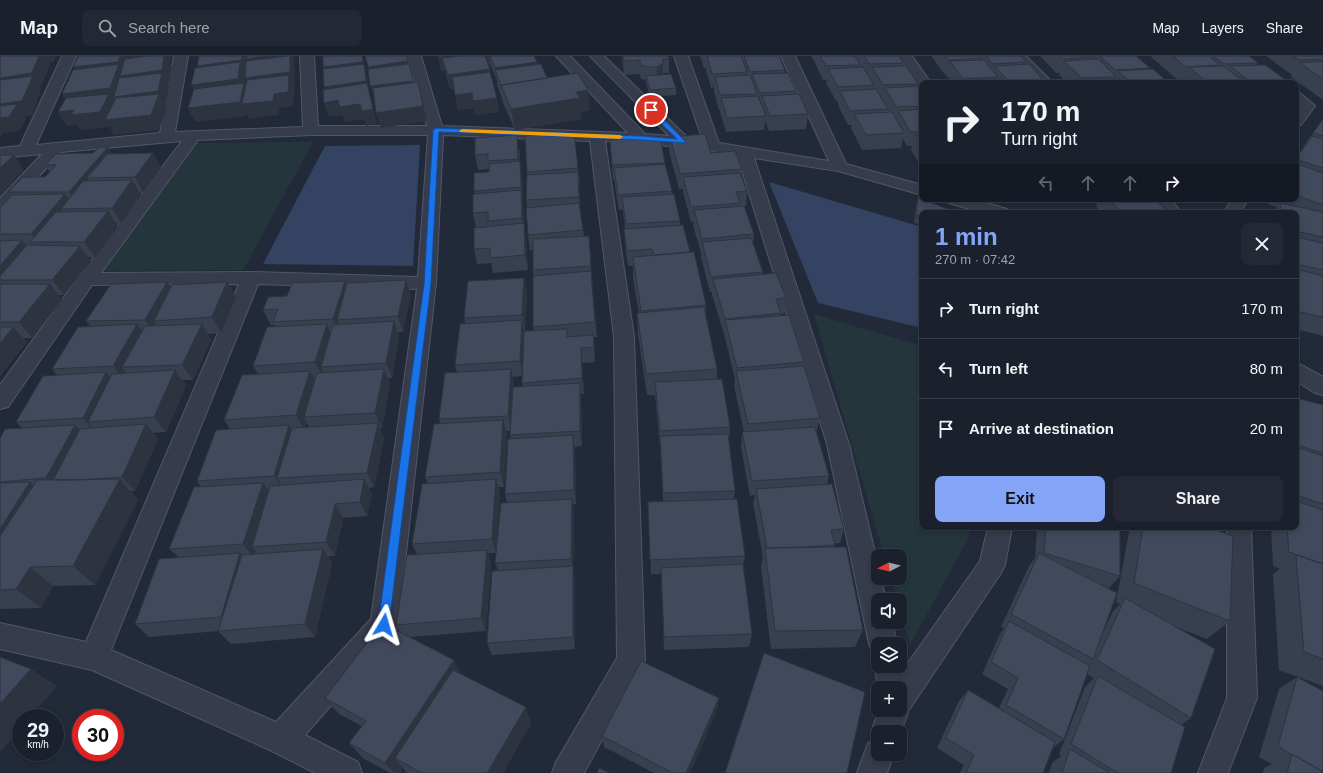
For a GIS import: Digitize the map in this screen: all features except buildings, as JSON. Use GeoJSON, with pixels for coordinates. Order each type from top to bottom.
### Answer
{"type":"FeatureCollection","features":[{"type":"Feature","properties":{"kind":"street"},"geometry":{"type":"LineString","coordinates":[[26,151],[69,56]]}},
{"type":"Feature","properties":{"kind":"street"},"geometry":{"type":"LineString","coordinates":[[167,138],[181,56]]}},
{"type":"Feature","properties":{"kind":"street"},"geometry":{"type":"LineString","coordinates":[[307,56],[311,131]]}},
{"type":"Feature","properties":{"kind":"street"},"geometry":{"type":"LineString","coordinates":[[281,739],[384,625],[427,284],[436,130],[414,56]]}},
{"type":"Feature","properties":{"kind":"street"},"geometry":{"type":"LineString","coordinates":[[563,56],[641,138]]}},
{"type":"Feature","properties":{"kind":"street"},"geometry":{"type":"LineString","coordinates":[[597,56],[683,142]]}},
{"type":"Feature","properties":{"kind":"street"},"geometry":{"type":"LineString","coordinates":[[681,56],[712,146]]}},
{"type":"Feature","properties":{"kind":"street"},"geometry":{"type":"LineString","coordinates":[[788,56],[840,167]]}},
{"type":"Feature","properties":{"kind":"street"},"geometry":{"type":"LineString","coordinates":[[905,56],[922,80]]}},
{"type":"Feature","properties":{"kind":"street"},"geometry":{"type":"LineString","coordinates":[[1019,56],[1043,80]]}},
{"type":"Feature","properties":{"kind":"street"},"geometry":{"type":"LineString","coordinates":[[1299,99],[1308,106],[1299,118]]}},
{"type":"Feature","properties":{"kind":"street"},"geometry":{"type":"LineString","coordinates":[[0,153],[167,138],[311,131],[436,130],[597,136],[683,142],[840,167],[919,189]]}},
{"type":"Feature","properties":{"kind":"street"},"geometry":{"type":"LineString","coordinates":[[567,773],[631,660],[624,337],[597,136]]}},
{"type":"Feature","properties":{"kind":"street"},"geometry":{"type":"LineString","coordinates":[[0,401],[87,279],[193,137]]}},
{"type":"Feature","properties":{"kind":"street"},"geometry":{"type":"LineString","coordinates":[[0,208],[56,148]]}},
{"type":"Feature","properties":{"kind":"street"},"geometry":{"type":"LineString","coordinates":[[744,152],[838,444],[871,593]]}},
{"type":"Feature","properties":{"kind":"street"},"geometry":{"type":"LineString","coordinates":[[964,202],[991,210]]}},
{"type":"Feature","properties":{"kind":"street"},"geometry":{"type":"LineString","coordinates":[[1164,202],[1171,210]]}},
{"type":"Feature","properties":{"kind":"street"},"geometry":{"type":"LineString","coordinates":[[87,279],[251,278],[427,284]]}},
{"type":"Feature","properties":{"kind":"street"},"geometry":{"type":"LineString","coordinates":[[94,657],[251,278]]}},
{"type":"Feature","properties":{"kind":"street"},"geometry":{"type":"LineString","coordinates":[[1299,373],[1323,387]]}},
{"type":"Feature","properties":{"kind":"street"},"geometry":{"type":"LineString","coordinates":[[907,689],[992,565],[999,530]]}},
{"type":"Feature","properties":{"kind":"street"},"geometry":{"type":"LineString","coordinates":[[1213,773],[1242,698],[1239,530]]}},
{"type":"Feature","properties":{"kind":"street"},"geometry":{"type":"LineString","coordinates":[[0,636],[94,657],[281,739],[347,773]]}},
{"type":"Feature","properties":{"kind":"street"},"geometry":{"type":"LineString","coordinates":[[872,773],[876,761]]}},
{"type":"Feature","properties":{"kind":"shaded area"},"geometry":{"type":"Polygon","coordinates":[[[313,142],[243,270],[102,271],[197,143],[313,142]]]}},
{"type":"Feature","properties":{"kind":"shaded area"},"geometry":{"type":"Polygon","coordinates":[[[814,314],[919,345],[919,530],[970,530],[969,537],[910,645],[905,629],[907,629],[907,593],[895,593],[892,585],[907,585],[907,549],[882,549],[814,314]]]}},
{"type":"Feature","properties":{"kind":"water"},"geometry":{"type":"Polygon","coordinates":[[[420,145],[413,266],[263,264],[325,146],[420,145]]]}},
{"type":"Feature","properties":{"kind":"water"},"geometry":{"type":"Polygon","coordinates":[[[769,182],[919,226],[919,327],[818,303],[769,182]]]}},
{"type":"Feature","properties":{"kind":"slow traffic"},"geometry":{"type":"LineString","coordinates":[[462,131],[620,137]]}},
{"type":"Feature","properties":{"kind":"route"},"geometry":{"type":"LineString","coordinates":[[384,625],[427,284],[436,130],[641,138],[683,142],[651,110]]}}]}
